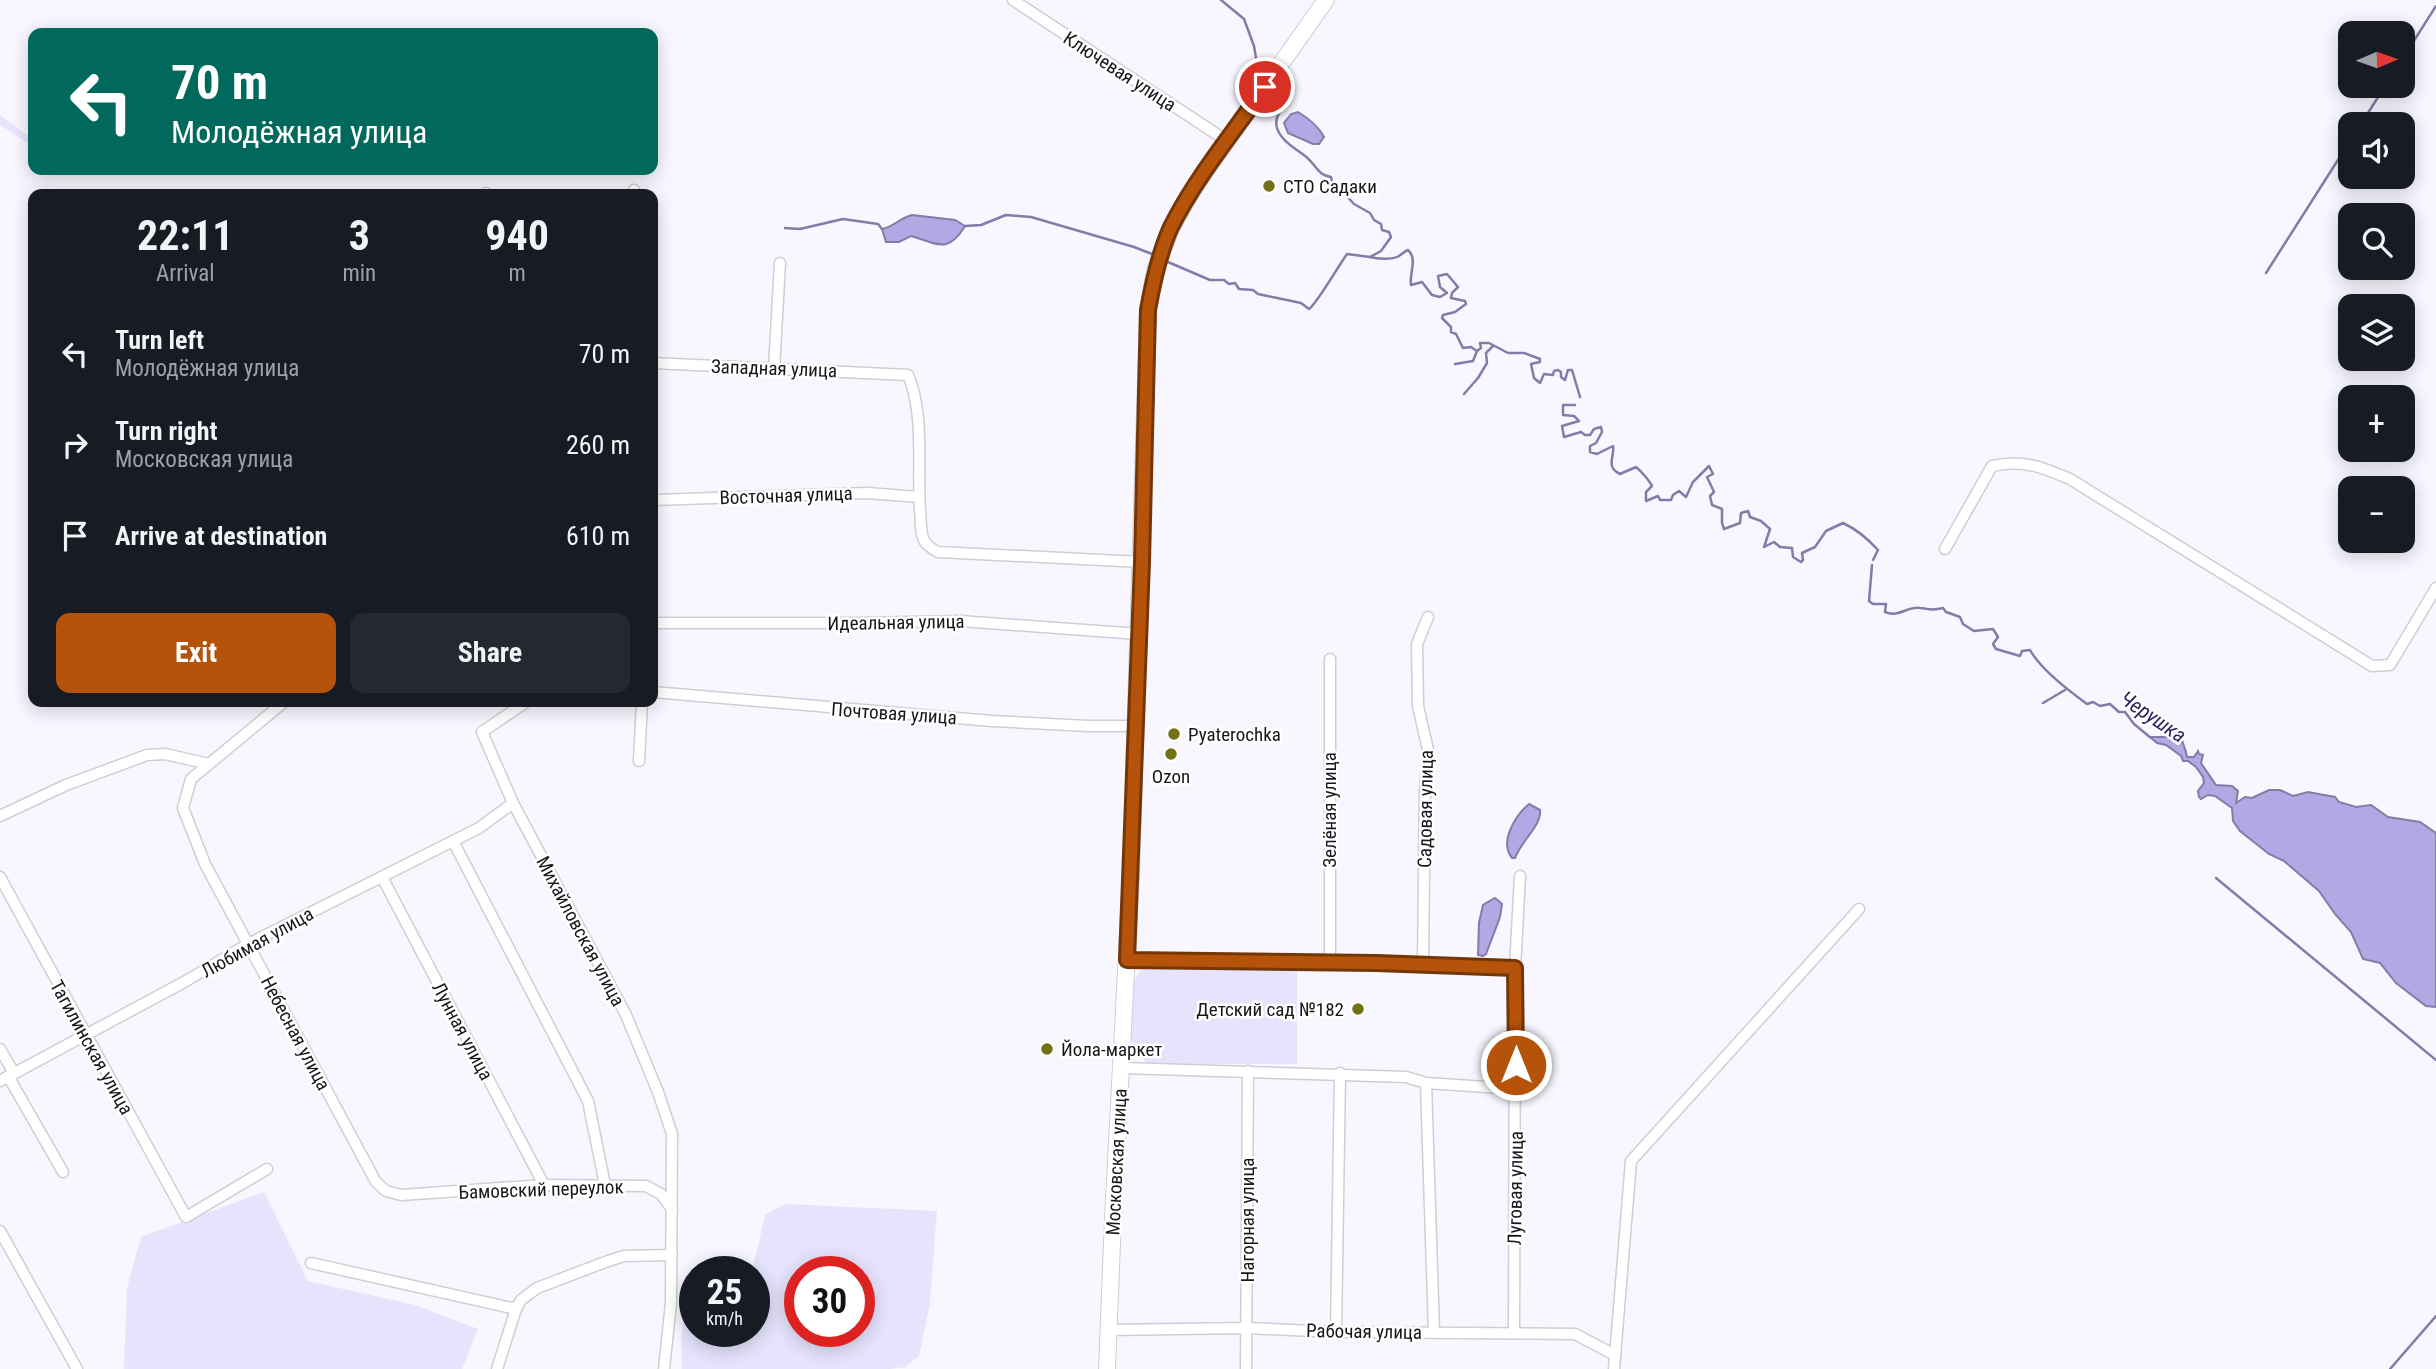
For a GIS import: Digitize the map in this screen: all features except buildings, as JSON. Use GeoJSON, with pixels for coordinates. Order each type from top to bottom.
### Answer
{"type":"FeatureCollection","features":[{"type":"Feature","properties":{"kind":"main road","name":"Московская улица"},"geometry":{"type":"LineString","coordinates":[[1107,1369],[1127,960],[1142,562],[1148,310],[1155,271],[1171,228],[1197,183],[1326,0]]}},
{"type":"Feature","properties":{"kind":"street","name":"Ключевая улица"},"geometry":{"type":"LineString","coordinates":[[1013,1],[1227,141]]}},
{"type":"Feature","properties":{"kind":"street"},"geometry":{"type":"LineString","coordinates":[[774,369],[780,263]]}},
{"type":"Feature","properties":{"kind":"street","name":"Западная улица"},"geometry":{"type":"LineString","coordinates":[[658,363],[908,375],[912,385],[918,431],[919,497]]}},
{"type":"Feature","properties":{"kind":"street"},"geometry":{"type":"LineString","coordinates":[[1945,548],[1992,466],[2009,462],[2037,465],[2070,479],[2372,666],[2390,666],[2436,588]]}},
{"type":"Feature","properties":{"kind":"street","name":"Восточная улица"},"geometry":{"type":"LineString","coordinates":[[658,500],[867,493],[919,497]]}},
{"type":"Feature","properties":{"kind":"street"},"geometry":{"type":"LineString","coordinates":[[919,497],[923,538],[929,547],[938,552],[1142,562]]}},
{"type":"Feature","properties":{"kind":"street","name":"Садовая улица"},"geometry":{"type":"LineString","coordinates":[[1423,964],[1428,750],[1418,706],[1417,644],[1428,617]]}},
{"type":"Feature","properties":{"kind":"street","name":"Идеальная улица"},"geometry":{"type":"LineString","coordinates":[[658,623],[960,621],[1139,634]]}},
{"type":"Feature","properties":{"kind":"street","name":"Зелёная улица"},"geometry":{"type":"LineString","coordinates":[[1330,659],[1330,962]]}},
{"type":"Feature","properties":{"kind":"street","name":"Почтовая улица"},"geometry":{"type":"LineString","coordinates":[[658,692],[992,721],[1136,726]]}},
{"type":"Feature","properties":{"kind":"street"},"geometry":{"type":"LineString","coordinates":[[0,816],[66,785],[147,755],[165,754],[209,764],[278,707]]}},
{"type":"Feature","properties":{"kind":"street","name":"Михайловская улица"},"geometry":{"type":"LineString","coordinates":[[519,707],[482,732],[513,803],[626,1015],[658,1092],[671,1134],[673,1209]]}},
{"type":"Feature","properties":{"kind":"street"},"geometry":{"type":"LineString","coordinates":[[639,761],[642,707]]}},
{"type":"Feature","properties":{"kind":"street","name":"Небесная улица"},"geometry":{"type":"LineString","coordinates":[[209,764],[191,779],[183,808],[205,864],[376,1182],[386,1191],[401,1195]]}},
{"type":"Feature","properties":{"kind":"street","name":"Любимая улица"},"geometry":{"type":"LineString","coordinates":[[7,1076],[186,981],[248,944],[479,828],[513,803]]}},
{"type":"Feature","properties":{"kind":"street"},"geometry":{"type":"LineString","coordinates":[[453,841],[588,1101],[606,1185]]}},
{"type":"Feature","properties":{"kind":"street","name":"Луговая улица"},"geometry":{"type":"LineString","coordinates":[[1514,1332],[1515,968],[1520,876]]}},
{"type":"Feature","properties":{"kind":"street","name":"Тагилинская улица"},"geometry":{"type":"LineString","coordinates":[[0,877],[186,1217],[267,1169]]}},
{"type":"Feature","properties":{"kind":"street","name":"Лунная улица"},"geometry":{"type":"LineString","coordinates":[[382,877],[544,1185]]}},
{"type":"Feature","properties":{"kind":"street"},"geometry":{"type":"LineString","coordinates":[[1614,1369],[1631,1161],[1860,909]]}},
{"type":"Feature","properties":{"kind":"street"},"geometry":{"type":"LineString","coordinates":[[1127,960],[1330,962],[1515,968]]}},
{"type":"Feature","properties":{"kind":"street"},"geometry":{"type":"LineString","coordinates":[[0,1049],[7,1076],[63,1172]]}},
{"type":"Feature","properties":{"kind":"street"},"geometry":{"type":"LineString","coordinates":[[1122,1068],[1340,1073],[1406,1077],[1426,1083],[1516,1089]]}},
{"type":"Feature","properties":{"kind":"street","name":"Нагорная улица"},"geometry":{"type":"LineString","coordinates":[[1247,1369],[1248,1071]]}},
{"type":"Feature","properties":{"kind":"street"},"geometry":{"type":"LineString","coordinates":[[1336,1332],[1340,1073]]}},
{"type":"Feature","properties":{"kind":"street"},"geometry":{"type":"LineString","coordinates":[[1426,1083],[1434,1332]]}},
{"type":"Feature","properties":{"kind":"street","name":"Бамовский переулок"},"geometry":{"type":"LineString","coordinates":[[401,1195],[544,1185],[646,1186],[661,1194],[673,1209]]}},
{"type":"Feature","properties":{"kind":"street"},"geometry":{"type":"LineString","coordinates":[[664,1369],[669,1328],[673,1209]]}},
{"type":"Feature","properties":{"kind":"street"},"geometry":{"type":"LineString","coordinates":[[0,1231],[3,1244],[73,1368]]}},
{"type":"Feature","properties":{"kind":"street"},"geometry":{"type":"LineString","coordinates":[[497,1369],[516,1308],[521,1300],[537,1288],[624,1256],[672,1255]]}},
{"type":"Feature","properties":{"kind":"street"},"geometry":{"type":"LineString","coordinates":[[311,1263],[516,1308]]}},
{"type":"Feature","properties":{"kind":"street","name":"Рабочая улица"},"geometry":{"type":"LineString","coordinates":[[1108,1330],[1247,1328],[1336,1332],[1514,1332],[1575,1335],[1615,1355]]}},
{"type":"Feature","properties":{"kind":"shaded area"},"geometry":{"type":"Polygon","coordinates":[[[1298,112],[1322,133],[1324,137],[1319,144],[1288,133],[1284,123],[1291,114],[1298,112]]]}},
{"type":"Feature","properties":{"kind":"shaded area"},"geometry":{"type":"Polygon","coordinates":[[[0,115],[28,136],[28,143],[0,125],[0,115]]]}},
{"type":"Feature","properties":{"kind":"shaded area"},"geometry":{"type":"Polygon","coordinates":[[[912,215],[955,220],[965,226],[953,241],[947,244],[935,244],[911,236],[899,242],[886,242],[882,229],[912,215]]]}},
{"type":"Feature","properties":{"kind":"shaded area"},"geometry":{"type":"Polygon","coordinates":[[[2178,731],[2181,733],[2187,757],[2194,757],[2198,751],[2203,755],[2201,763],[2216,785],[2232,786],[2238,791],[2236,803],[2245,797],[2252,798],[2269,790],[2280,790],[2293,796],[2308,792],[2335,797],[2339,802],[2356,807],[2371,805],[2388,817],[2420,822],[2436,833],[2436,1007],[2426,1006],[2396,983],[2380,963],[2363,959],[2351,932],[2319,891],[2284,861],[2269,854],[2240,831],[2233,821],[2232,808],[2215,796],[2208,795],[2201,799],[2199,797],[2198,791],[2204,783],[2196,767],[2150,737],[2169,737],[2178,731]]]}},
{"type":"Feature","properties":{"kind":"shaded area"},"geometry":{"type":"Polygon","coordinates":[[[1529,804],[1540,810],[1540,816],[1515,858],[1512,858],[1507,844],[1510,830],[1529,804]]]}},
{"type":"Feature","properties":{"kind":"shaded area"},"geometry":{"type":"Polygon","coordinates":[[[1495,898],[1502,904],[1500,917],[1486,954],[1478,955],[1479,923],[1483,905],[1495,898]]]}},
{"type":"Feature","properties":{"kind":"shaded area"},"geometry":{"type":"Polygon","coordinates":[[[1152,964],[1297,965],[1297,1064],[1148,1064],[1138,1055],[1131,1039],[1133,983],[1141,969],[1152,964]]]}},
{"type":"Feature","properties":{"kind":"shaded area"},"geometry":{"type":"Polygon","coordinates":[[[264,1192],[308,1281],[415,1305],[478,1329],[462,1369],[124,1369],[127,1288],[141,1237],[264,1192]]]}},
{"type":"Feature","properties":{"kind":"shaded area"},"geometry":{"type":"Polygon","coordinates":[[[785,1204],[937,1211],[930,1303],[919,1356],[905,1367],[890,1369],[682,1369],[681,1347],[770,1347],[770,1256],[756,1256],[765,1215],[785,1204]]]}},
{"type":"Feature","properties":{"kind":"waterway","name":"Черушка"},"geometry":{"type":"LineString","coordinates":[[1221,0],[1244,19],[1264,75]]}},
{"type":"Feature","properties":{"kind":"waterway"},"geometry":{"type":"LineString","coordinates":[[2415,39],[2436,6]]}},
{"type":"Feature","properties":{"kind":"waterway","name":"Черушка"},"geometry":{"type":"LineString","coordinates":[[1279,88],[1284,102],[1276,124],[1282,137],[1309,159],[1320,172],[1331,177],[1333,187],[1339,188],[1354,204],[1370,213],[1374,220],[1381,224],[1382,230],[1389,232],[1391,237],[1381,251],[1370,257],[1392,258],[1408,250],[1413,262],[1411,285],[1422,282],[1432,295],[1440,297],[1447,293],[1440,287],[1438,276],[1447,274],[1458,287],[1451,298],[1465,301],[1466,304],[1442,318],[1451,327],[1451,332],[1456,334],[1463,348],[1471,347],[1477,351],[1481,348],[1480,343],[1489,343],[1508,353],[1524,353],[1540,359],[1540,362],[1531,364],[1534,378],[1540,383],[1544,374],[1553,375],[1554,371],[1558,370],[1565,380],[1568,370],[1572,370],[1580,397]]}},
{"type":"Feature","properties":{"kind":"waterway"},"geometry":{"type":"LineString","coordinates":[[2369,112],[2377,98]]}},
{"type":"Feature","properties":{"kind":"waterway"},"geometry":{"type":"LineString","coordinates":[[2266,273],[2338,160]]}},
{"type":"Feature","properties":{"kind":"waterway"},"geometry":{"type":"LineString","coordinates":[[965,226],[981,225],[1006,215],[1031,217],[1152,254]]}},
{"type":"Feature","properties":{"kind":"waterway"},"geometry":{"type":"LineString","coordinates":[[785,228],[800,229],[843,219],[878,224],[882,229]]}},
{"type":"Feature","properties":{"kind":"waterway"},"geometry":{"type":"LineString","coordinates":[[1168,262],[1210,280],[1235,283],[1239,289],[1253,290],[1258,294],[1301,303],[1309,309],[1347,254],[1370,257]]}},
{"type":"Feature","properties":{"kind":"waterway"},"geometry":{"type":"LineString","coordinates":[[1464,394],[1478,378],[1487,363],[1486,353],[1493,346]]}},
{"type":"Feature","properties":{"kind":"waterway"},"geometry":{"type":"LineString","coordinates":[[1455,364],[1473,361],[1477,351]]}},
{"type":"Feature","properties":{"kind":"waterway","name":"Черушка"},"geometry":{"type":"LineString","coordinates":[[1575,405],[1563,405],[1563,415],[1574,416],[1579,421],[1562,426],[1564,437],[1581,432],[1590,435],[1594,429],[1601,427],[1602,432],[1596,443],[1590,446],[1590,452],[1597,454],[1613,446],[1612,465],[1615,471],[1620,474],[1636,467],[1651,484],[1646,492],[1646,501],[1658,496],[1660,500],[1671,500],[1679,491],[1686,497],[1693,482],[1709,466],[1713,474],[1707,477],[1714,492],[1710,496],[1712,505],[1722,509],[1724,529],[1740,523],[1741,513],[1748,511],[1750,517],[1761,521],[1770,529],[1764,547],[1774,542],[1780,547],[1792,548],[1793,557],[1801,562],[1802,553],[1815,547],[1826,531],[1843,523],[1853,528],[1878,550],[1873,560]]}},
{"type":"Feature","properties":{"kind":"waterway","name":"Черушка"},"geometry":{"type":"LineString","coordinates":[[1872,565],[1869,601],[1873,604],[1886,604],[1885,612],[1895,614],[1915,608],[1943,608],[1946,612],[1960,617],[1963,624],[1974,631],[1993,629],[1998,637],[1993,644],[1996,649],[2020,656],[2022,651],[2030,650],[2048,672],[2087,704],[2110,704],[2119,712],[2125,712],[2134,724],[2151,738]]}},
{"type":"Feature","properties":{"kind":"waterway"},"geometry":{"type":"LineString","coordinates":[[2043,703],[2065,690]]}},
{"type":"Feature","properties":{"kind":"waterway"},"geometry":{"type":"LineString","coordinates":[[2216,878],[2436,1060]]}},
{"type":"Feature","properties":{"kind":"waterway"},"geometry":{"type":"LineString","coordinates":[[2390,1369],[2436,1316]]}},
{"type":"Feature","properties":{"kind":"place","name":"СТО Садаки"},"geometry":{"type":"Point","coordinates":[1269,186]}},
{"type":"Feature","properties":{"kind":"place","name":"Pyaterochka"},"geometry":{"type":"Point","coordinates":[1174,734]}},
{"type":"Feature","properties":{"kind":"place","name":"Ozon"},"geometry":{"type":"Point","coordinates":[1171,754]}},
{"type":"Feature","properties":{"kind":"place","name":"Детский сад №182"},"geometry":{"type":"Point","coordinates":[1358,1009]}},
{"type":"Feature","properties":{"kind":"place","name":"Йола-маркет"},"geometry":{"type":"Point","coordinates":[1047,1049]}},
{"type":"Feature","properties":{"kind":"route"},"geometry":{"type":"LineString","coordinates":[[1265,87],[1197,183],[1171,228],[1155,271],[1148,310],[1142,562],[1127,960],[1376,963],[1515,968],[1516,1065]]}}]}
